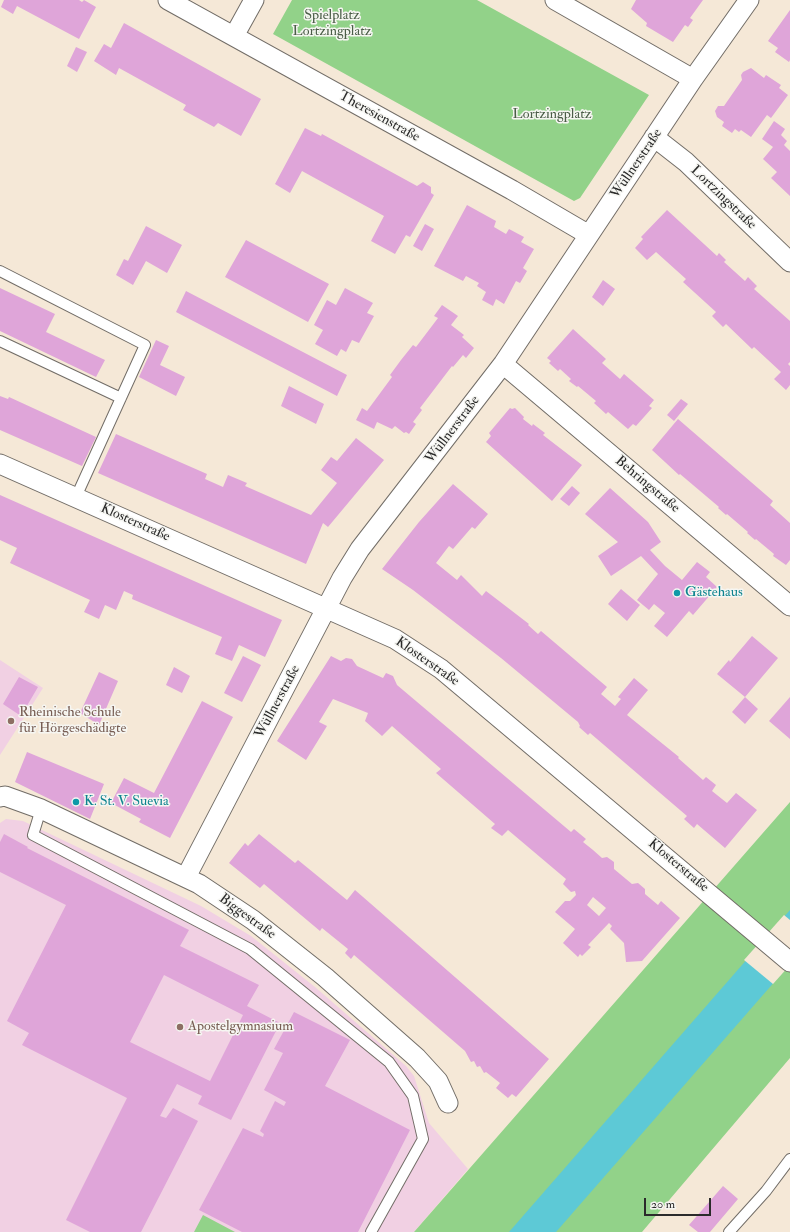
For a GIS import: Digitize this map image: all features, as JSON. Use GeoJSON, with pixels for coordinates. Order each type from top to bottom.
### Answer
{"type":"FeatureCollection","features":[{"type":"Feature","properties":{"kind":"street","name":"Theresienstraße"},"geometry":{"type":"LineString","coordinates":[[168,0],[589,234]]}},
{"type":"Feature","properties":{"kind":"street"},"geometry":{"type":"LineString","coordinates":[[234,36],[254,0]]}},
{"type":"Feature","properties":{"kind":"street"},"geometry":{"type":"LineString","coordinates":[[555,0],[693,79]]}},
{"type":"Feature","properties":{"kind":"street","name":"Wüllnerstraße"},"geometry":{"type":"LineString","coordinates":[[186,878],[328,608],[342,578],[360,549],[503,364],[693,79],[749,0]]}},
{"type":"Feature","properties":{"kind":"street","name":"Lortzingstraße"},"geometry":{"type":"LineString","coordinates":[[654,137],[686,162],[790,262]]}},
{"type":"Feature","properties":{"kind":"street","name":"Behringstraße"},"geometry":{"type":"LineString","coordinates":[[503,364],[790,606]]}},
{"type":"Feature","properties":{"kind":"street","name":"Klosterstraße"},"geometry":{"type":"LineString","coordinates":[[0,464],[328,608],[395,639],[441,670],[790,962]]}},
{"type":"Feature","properties":{"kind":"street","name":"Biggestraße"},"geometry":{"type":"LineString","coordinates":[[0,797],[5,796],[41,809],[199,884],[253,920],[325,977],[418,1058],[438,1081],[448,1103]]}},
{"type":"Feature","properties":{"kind":"lane"},"geometry":{"type":"LineString","coordinates":[[0,271],[146,345],[76,498]]}},
{"type":"Feature","properties":{"kind":"lane"},"geometry":{"type":"LineString","coordinates":[[0,340],[121,398]]}},
{"type":"Feature","properties":{"kind":"lane"},"geometry":{"type":"LineString","coordinates":[[41,809],[33,835],[250,949],[389,1062],[413,1096],[423,1139],[371,1232]]}},
{"type":"Feature","properties":{"kind":"lane"},"geometry":{"type":"LineString","coordinates":[[729,1232],[766,1191],[790,1159]]}},
{"type":"Feature","properties":{"kind":"shaded area","name":"Rheinische Schule für Hörgeschädigte"},"geometry":{"type":"Polygon","coordinates":[[[0,660],[43,688],[0,755],[0,660]]]}},
{"type":"Feature","properties":{"kind":"shaded area","name":"Apostelgymnasium"},"geometry":{"type":"Polygon","coordinates":[[[6,819],[23,821],[201,906],[251,936],[315,987],[406,1066],[414,1076],[429,1123],[468,1169],[414,1232],[0,1232],[0,823],[6,819]]]}},
{"type":"Feature","properties":{"kind":"green space","name":"Lortzingplatz"},"geometry":{"type":"Polygon","coordinates":[[[292,0],[477,0],[649,95],[580,198],[574,201],[273,34],[292,0]]]}},
{"type":"Feature","properties":{"kind":"green space"},"geometry":{"type":"Polygon","coordinates":[[[790,802],[790,1058],[642,1232],[414,1232],[790,802]]]}},
{"type":"Feature","properties":{"kind":"green space"},"geometry":{"type":"Polygon","coordinates":[[[203,1215],[235,1232],[194,1232],[203,1215]]]}},
{"type":"Feature","properties":{"kind":"water"},"geometry":{"type":"Polygon","coordinates":[[[790,910],[790,964],[556,1232],[509,1232],[790,910]]]}},
{"type":"Feature","properties":{"kind":"pier"},"geometry":{"type":"Polygon","coordinates":[[[784,915],[790,920],[790,965],[773,984],[744,960],[784,915]]]}},
{"type":"Feature","properties":{"kind":"building"},"geometry":{"type":"Polygon","coordinates":[[[4,0],[79,0],[82,2],[84,0],[96,7],[79,39],[17,6],[13,14],[1,7],[4,0]]]}},
{"type":"Feature","properties":{"kind":"building"},"geometry":{"type":"Polygon","coordinates":[[[636,0],[703,0],[690,18],[693,20],[688,27],[685,25],[673,42],[646,26],[647,23],[631,9],[636,0]]]}},
{"type":"Feature","properties":{"kind":"building"},"geometry":{"type":"Polygon","coordinates":[[[790,10],[789,62],[775,52],[778,48],[768,41],[790,10]]]}},
{"type":"Feature","properties":{"kind":"building"},"geometry":{"type":"Polygon","coordinates":[[[124,23],[261,99],[241,136],[218,123],[214,127],[183,110],[186,105],[119,68],[116,75],[94,61],[104,44],[111,48],[124,23]]]}},
{"type":"Feature","properties":{"kind":"building"},"geometry":{"type":"Polygon","coordinates":[[[76,47],[87,52],[77,72],[67,66],[76,47]]]}},
{"type":"Feature","properties":{"kind":"building"},"geometry":{"type":"Polygon","coordinates":[[[751,68],[764,78],[766,75],[781,85],[779,88],[788,95],[771,118],[767,115],[751,137],[741,130],[739,132],[735,129],[732,133],[722,126],[724,122],[717,117],[715,111],[718,106],[724,106],[742,80],[741,75],[743,72],[751,68]]]}},
{"type":"Feature","properties":{"kind":"building"},"geometry":{"type":"Polygon","coordinates":[[[774,121],[785,129],[781,135],[787,141],[784,145],[790,151],[790,196],[771,178],[777,172],[763,159],[773,147],[762,139],[774,121]]]}},
{"type":"Feature","properties":{"kind":"building"},"geometry":{"type":"Polygon","coordinates":[[[305,128],[321,136],[322,134],[417,186],[423,182],[431,187],[431,193],[434,195],[410,237],[406,235],[395,254],[371,241],[384,216],[302,171],[290,193],[275,184],[305,128]]]}},
{"type":"Feature","properties":{"kind":"building"},"geometry":{"type":"Polygon","coordinates":[[[467,205],[496,221],[494,227],[506,234],[509,229],[524,237],[521,242],[534,249],[523,268],[527,271],[520,283],[516,281],[504,304],[496,299],[493,306],[482,300],[486,292],[477,286],[479,283],[466,276],[463,281],[434,266],[467,205]]]}},
{"type":"Feature","properties":{"kind":"building"},"geometry":{"type":"Polygon","coordinates":[[[667,210],[717,256],[719,253],[726,260],[724,262],[745,281],[748,277],[757,286],[754,289],[790,321],[790,362],[788,364],[790,366],[790,385],[786,390],[774,379],[781,372],[754,347],[752,349],[726,324],[723,327],[712,316],[716,312],[683,282],[686,279],[656,252],[647,260],[635,248],[643,239],[641,237],[667,210]]]}},
{"type":"Feature","properties":{"kind":"building"},"geometry":{"type":"Polygon","coordinates":[[[425,224],[434,229],[422,251],[413,246],[425,224]]]}},
{"type":"Feature","properties":{"kind":"building"},"geometry":{"type":"Polygon","coordinates":[[[146,226],[182,245],[167,273],[146,261],[133,285],[116,275],[124,259],[128,261],[146,226]]]}},
{"type":"Feature","properties":{"kind":"building"},"geometry":{"type":"Polygon","coordinates":[[[246,240],[329,284],[308,322],[225,277],[246,240]]]}},
{"type":"Feature","properties":{"kind":"building"},"geometry":{"type":"Polygon","coordinates":[[[603,280],[615,289],[603,306],[592,297],[603,280]]]}},
{"type":"Feature","properties":{"kind":"building"},"geometry":{"type":"Polygon","coordinates":[[[0,288],[55,314],[46,332],[105,360],[96,377],[0,331],[0,288]]]}},
{"type":"Feature","properties":{"kind":"building"},"geometry":{"type":"Polygon","coordinates":[[[345,288],[373,303],[367,313],[374,316],[359,343],[352,340],[346,352],[341,349],[337,356],[315,344],[323,330],[314,325],[327,300],[336,305],[345,288]]]}},
{"type":"Feature","properties":{"kind":"building"},"geometry":{"type":"Polygon","coordinates":[[[186,291],[347,375],[337,396],[176,312],[186,291]]]}},
{"type":"Feature","properties":{"kind":"building"},"geometry":{"type":"Polygon","coordinates":[[[442,305],[458,316],[451,325],[464,335],[462,337],[474,348],[466,358],[463,355],[453,367],[452,366],[420,408],[422,410],[413,422],[416,424],[409,434],[406,432],[404,433],[395,426],[392,429],[377,422],[374,429],[356,420],[362,408],[367,411],[392,377],[390,375],[401,360],[413,345],[416,347],[438,318],[434,316],[442,305]]]}},
{"type":"Feature","properties":{"kind":"building"},"geometry":{"type":"Polygon","coordinates":[[[573,329],[606,359],[602,363],[620,379],[624,374],[654,400],[649,406],[652,408],[636,426],[633,424],[628,429],[608,412],[606,414],[594,403],[596,401],[578,386],[577,387],[569,381],[571,379],[560,369],[558,371],[549,363],[551,361],[547,358],[573,329]]]}},
{"type":"Feature","properties":{"kind":"building"},"geometry":{"type":"Polygon","coordinates":[[[156,340],[169,346],[160,365],[185,377],[176,396],[139,377],[156,340]]]}},
{"type":"Feature","properties":{"kind":"building"},"geometry":{"type":"Polygon","coordinates":[[[289,386],[324,404],[316,424],[281,406],[289,386]]]}},
{"type":"Feature","properties":{"kind":"building"},"geometry":{"type":"Polygon","coordinates":[[[0,396],[8,399],[9,397],[96,437],[82,466],[0,430],[0,396]]]}},
{"type":"Feature","properties":{"kind":"building"},"geometry":{"type":"Polygon","coordinates":[[[681,399],[688,404],[674,421],[667,415],[681,399]]]}},
{"type":"Feature","properties":{"kind":"building"},"geometry":{"type":"Polygon","coordinates":[[[510,408],[515,408],[524,417],[523,419],[545,433],[543,435],[582,465],[552,501],[486,442],[491,436],[489,433],[510,408]]]}},
{"type":"Feature","properties":{"kind":"building"},"geometry":{"type":"Polygon","coordinates":[[[678,419],[773,501],[770,505],[790,523],[790,560],[786,565],[773,556],[774,554],[756,539],[755,540],[747,533],[748,532],[727,514],[726,515],[718,508],[719,507],[680,474],[679,475],[652,450],[678,419]]]}},
{"type":"Feature","properties":{"kind":"building"},"geometry":{"type":"Polygon","coordinates":[[[116,434],[207,474],[205,479],[223,487],[228,475],[247,483],[245,486],[311,515],[337,483],[321,470],[331,457],[337,461],[356,438],[384,460],[328,527],[323,523],[306,564],[98,473],[116,434]]]}},
{"type":"Feature","properties":{"kind":"building"},"geometry":{"type":"Polygon","coordinates":[[[453,484],[488,514],[475,529],[472,527],[453,549],[449,546],[436,563],[457,580],[461,575],[482,596],[486,591],[529,624],[528,625],[538,634],[541,631],[607,687],[601,694],[615,706],[621,699],[618,697],[634,678],[648,690],[627,715],[679,757],[678,758],[703,780],[706,777],[716,785],[712,791],[727,803],[736,793],[757,810],[725,848],[697,824],[694,828],[684,819],[687,816],[590,733],[588,735],[579,727],[578,722],[501,658],[413,590],[382,569],[419,522],[453,484]]]}},
{"type":"Feature","properties":{"kind":"building"},"geometry":{"type":"Polygon","coordinates":[[[572,486],[580,493],[569,506],[560,499],[572,486]]]}},
{"type":"Feature","properties":{"kind":"building"},"geometry":{"type":"Polygon","coordinates":[[[610,488],[648,522],[661,542],[650,550],[665,566],[682,580],[697,562],[710,572],[706,577],[717,587],[693,615],[689,611],[667,637],[654,626],[665,613],[654,604],[649,610],[637,600],[658,574],[641,556],[611,576],[598,556],[618,542],[585,514],[610,488]]]}},
{"type":"Feature","properties":{"kind":"building"},"geometry":{"type":"Polygon","coordinates":[[[0,495],[282,620],[265,657],[239,645],[232,661],[215,654],[222,637],[132,599],[133,595],[124,591],[116,610],[105,605],[99,619],[84,612],[90,600],[10,563],[17,548],[0,540],[0,495]]]}},
{"type":"Feature","properties":{"kind":"building"},"geometry":{"type":"Polygon","coordinates":[[[621,589],[640,605],[627,621],[608,604],[621,589]]]}},
{"type":"Feature","properties":{"kind":"building"},"geometry":{"type":"Polygon","coordinates":[[[752,636],[778,658],[745,697],[717,674],[729,660],[730,662],[752,636]]]}},
{"type":"Feature","properties":{"kind":"building"},"geometry":{"type":"Polygon","coordinates":[[[243,656],[261,665],[242,702],[224,693],[243,656]]]}},
{"type":"Feature","properties":{"kind":"building"},"geometry":{"type":"Polygon","coordinates":[[[331,656],[341,661],[346,658],[352,659],[357,666],[383,678],[386,673],[393,676],[397,685],[571,832],[574,829],[586,839],[583,842],[602,858],[607,857],[614,862],[614,869],[632,884],[638,883],[645,889],[645,894],[658,905],[661,901],[680,918],[642,961],[626,962],[624,943],[610,929],[612,926],[609,923],[588,945],[591,947],[582,956],[580,954],[578,957],[563,943],[575,929],[555,912],[565,901],[570,901],[576,895],[575,891],[571,892],[563,884],[566,879],[508,830],[502,836],[491,828],[495,824],[436,773],[441,769],[392,726],[382,736],[365,721],[368,713],[333,699],[319,722],[327,726],[306,760],[277,741],[331,656]],[[593,897],[587,905],[599,916],[606,908],[593,897]]]}},
{"type":"Feature","properties":{"kind":"building"},"geometry":{"type":"Polygon","coordinates":[[[174,667],[190,676],[182,693],[166,685],[174,667]]]}},
{"type":"Feature","properties":{"kind":"building"},"geometry":{"type":"Polygon","coordinates":[[[99,672],[118,681],[99,725],[80,713],[99,672]]]}},
{"type":"Feature","properties":{"kind":"building"},"geometry":{"type":"Polygon","coordinates":[[[19,677],[38,687],[21,716],[3,704],[19,677]]]}},
{"type":"Feature","properties":{"kind":"building"},"geometry":{"type":"Polygon","coordinates":[[[745,697],[758,709],[745,724],[732,712],[745,697]]]}},
{"type":"Feature","properties":{"kind":"building"},"geometry":{"type":"Polygon","coordinates":[[[790,697],[790,739],[769,721],[790,697]]]}},
{"type":"Feature","properties":{"kind":"building"},"geometry":{"type":"Polygon","coordinates":[[[202,701],[233,717],[170,838],[139,822],[141,819],[111,803],[124,778],[154,793],[202,701]]]}},
{"type":"Feature","properties":{"kind":"building","name":"K. St. V. Suevia"},"geometry":{"type":"Polygon","coordinates":[[[27,752],[104,784],[90,819],[15,782],[27,752]]]}},
{"type":"Feature","properties":{"kind":"building"},"geometry":{"type":"Polygon","coordinates":[[[4,834],[28,847],[27,848],[189,930],[180,946],[259,985],[247,1006],[280,1023],[231,1120],[198,1104],[202,1096],[177,1084],[160,1116],[166,1118],[173,1108],[198,1121],[141,1232],[90,1232],[66,1220],[127,1098],[22,1045],[29,1033],[7,1021],[66,905],[0,872],[0,842],[4,834]],[[164,975],[130,1042],[210,1081],[243,1015],[164,975]]]}},
{"type":"Feature","properties":{"kind":"building"},"geometry":{"type":"Polygon","coordinates":[[[259,834],[295,863],[298,860],[347,900],[355,890],[549,1059],[516,1097],[512,1094],[508,1098],[496,1088],[500,1083],[486,1072],[484,1073],[480,1066],[477,1067],[474,1061],[471,1062],[465,1051],[354,955],[351,959],[345,953],[348,949],[322,928],[320,931],[264,884],[260,888],[229,863],[245,843],[248,846],[259,834]]]}},
{"type":"Feature","properties":{"kind":"building"},"geometry":{"type":"Polygon","coordinates":[[[294,1012],[350,1040],[325,1086],[410,1130],[358,1232],[242,1232],[199,1210],[243,1128],[263,1137],[264,1134],[260,1131],[275,1101],[284,1106],[286,1102],[264,1090],[283,1053],[274,1049],[294,1012]]]}},
{"type":"Feature","properties":{"kind":"building"},"geometry":{"type":"Polygon","coordinates":[[[723,1186],[738,1199],[710,1232],[698,1232],[689,1225],[723,1186]]]}},
{"type":"Feature","properties":{"kind":"place","name":"Gästehaus"},"geometry":{"type":"Point","coordinates":[677,593]}},
{"type":"Feature","properties":{"kind":"place","name":"Rheinische Schule für Hörgeschädigte"},"geometry":{"type":"Point","coordinates":[11,721]}},
{"type":"Feature","properties":{"kind":"place","name":"K. St. V. Suevia"},"geometry":{"type":"Point","coordinates":[76,802]}},
{"type":"Feature","properties":{"kind":"place","name":"Apostelgymnasium"},"geometry":{"type":"Point","coordinates":[180,1027]}},
{"type":"Feature","properties":{"kind":"park label","name":"Spielplatz Lortzingplatz"},"geometry":{"type":"Point","coordinates":[332,24]}}]}
